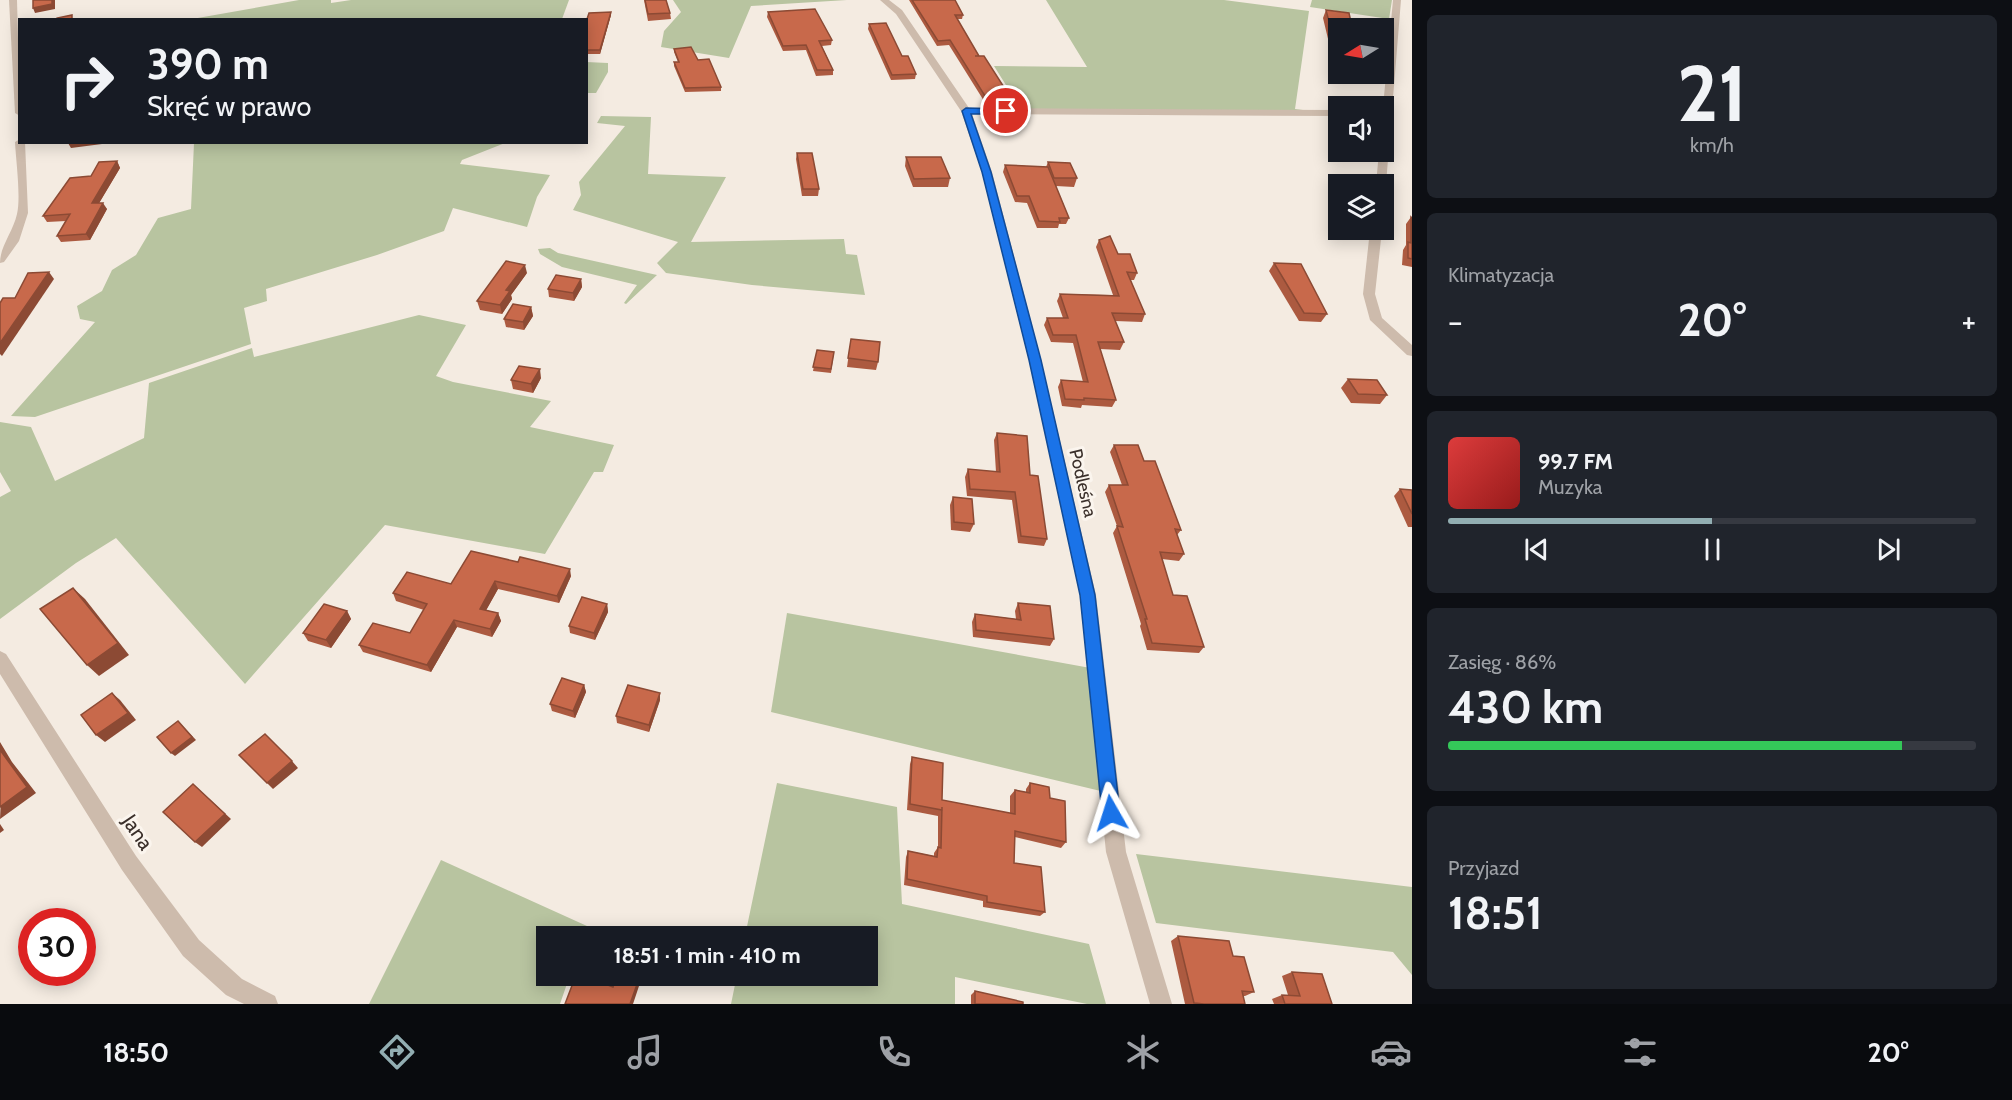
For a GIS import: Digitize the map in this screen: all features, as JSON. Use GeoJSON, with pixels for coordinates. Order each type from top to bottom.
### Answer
{"type":"FeatureCollection","features":[{"type":"Feature","properties":{"kind":"street"},"geometry":{"type":"LineString","coordinates":[[14,0],[18,75]]}},
{"type":"Feature","properties":{"kind":"street","name":"Podleśna"},"geometry":{"type":"LineString","coordinates":[[884,0],[899,12],[966,111],[987,172],[1035,360],[1085,584],[1116,852],[1161,1004]]}},
{"type":"Feature","properties":{"kind":"street"},"geometry":{"type":"LineString","coordinates":[[1387,96],[1397,0]]}},
{"type":"Feature","properties":{"kind":"street"},"geometry":{"type":"LineString","coordinates":[[966,111],[1328,113]]}},
{"type":"Feature","properties":{"kind":"street"},"geometry":{"type":"LineString","coordinates":[[0,260],[13,241],[23,213],[20,144]]}},
{"type":"Feature","properties":{"kind":"street"},"geometry":{"type":"LineString","coordinates":[[1375,240],[1369,294],[1376,320],[1412,352]]}},
{"type":"Feature","properties":{"kind":"street","name":"Jana"},"geometry":{"type":"LineString","coordinates":[[0,659],[129,863],[191,948],[234,987],[267,1004]]}},
{"type":"Feature","properties":{"kind":"green space"},"geometry":{"type":"Polygon","coordinates":[[[299,0],[331,0],[331,3],[351,0],[569,0],[562,18],[198,18],[299,0]]]}},
{"type":"Feature","properties":{"kind":"green space"},"geometry":{"type":"Polygon","coordinates":[[[673,0],[847,0],[751,6],[729,58],[661,47],[664,31],[681,12],[673,0]]]}},
{"type":"Feature","properties":{"kind":"green space"},"geometry":{"type":"Polygon","coordinates":[[[1046,0],[1224,0],[1309,11],[1295,109],[1327,113],[1021,109],[994,66],[1087,67],[1046,0]]]}},
{"type":"Feature","properties":{"kind":"green space"},"geometry":{"type":"Polygon","coordinates":[[[1312,0],[1392,0],[1389,18],[1310,7],[1312,0]]]}},
{"type":"Feature","properties":{"kind":"green space"},"geometry":{"type":"Polygon","coordinates":[[[588,62],[608,63],[608,72],[596,93],[588,93],[588,62]]]}},
{"type":"Feature","properties":{"kind":"green space"},"geometry":{"type":"Polygon","coordinates":[[[601,116],[651,117],[648,174],[726,177],[691,242],[844,239],[846,254],[857,255],[865,295],[752,285],[666,273],[657,263],[678,242],[573,210],[581,195],[579,182],[625,126],[597,123],[601,116]]]}},
{"type":"Feature","properties":{"kind":"green space"},"geometry":{"type":"Polygon","coordinates":[[[194,144],[502,144],[462,160],[460,164],[550,175],[537,197],[527,227],[453,208],[444,231],[377,255],[266,289],[267,301],[244,308],[251,344],[35,417],[11,416],[95,322],[80,319],[77,306],[102,291],[112,270],[136,255],[158,218],[191,209],[194,144]]]}},
{"type":"Feature","properties":{"kind":"green space"},"geometry":{"type":"Polygon","coordinates":[[[550,248],[558,253],[657,275],[626,304],[624,303],[637,285],[562,267],[540,254],[538,249],[550,248]]]}},
{"type":"Feature","properties":{"kind":"green space"},"geometry":{"type":"Polygon","coordinates":[[[419,315],[466,325],[436,376],[453,382],[551,401],[530,427],[614,445],[603,472],[594,472],[545,554],[385,525],[245,684],[116,538],[76,563],[0,619],[0,497],[11,491],[0,472],[0,422],[31,427],[55,481],[144,438],[149,383],[252,348],[254,357],[419,315]]]}},
{"type":"Feature","properties":{"kind":"green space"},"geometry":{"type":"Polygon","coordinates":[[[787,613],[1096,669],[1109,793],[771,712],[787,613]]]}},
{"type":"Feature","properties":{"kind":"green space"},"geometry":{"type":"Polygon","coordinates":[[[777,783],[897,807],[902,904],[1089,944],[1106,1004],[1087,1004],[955,977],[955,1004],[731,1004],[735,986],[878,986],[878,926],[747,926],[777,783]]]}},
{"type":"Feature","properties":{"kind":"green space"},"geometry":{"type":"Polygon","coordinates":[[[1136,854],[1412,887],[1412,975],[1393,952],[1156,923],[1136,854]]]}},
{"type":"Feature","properties":{"kind":"green space"},"geometry":{"type":"Polygon","coordinates":[[[441,860],[587,926],[536,926],[536,986],[566,986],[560,1004],[369,1004],[441,860]]]}},
{"type":"Feature","properties":{"kind":"building"},"geometry":{"type":"Polygon","coordinates":[[[33,0],[52,0],[52,4],[33,8],[33,0]]]}},
{"type":"Feature","properties":{"kind":"building"},"geometry":{"type":"Polygon","coordinates":[[[645,0],[666,0],[670,13],[648,14],[645,0]]]}},
{"type":"Feature","properties":{"kind":"building"},"geometry":{"type":"Polygon","coordinates":[[[912,0],[955,0],[963,15],[955,15],[979,56],[984,56],[1009,95],[985,96],[950,40],[938,41],[912,0]]]}},
{"type":"Feature","properties":{"kind":"building"},"geometry":{"type":"Polygon","coordinates":[[[815,9],[832,40],[819,41],[833,70],[817,70],[806,45],[783,46],[768,12],[815,9]]]}},
{"type":"Feature","properties":{"kind":"building"},"geometry":{"type":"Polygon","coordinates":[[[1326,10],[1349,13],[1350,18],[1328,18],[1326,10]]]}},
{"type":"Feature","properties":{"kind":"building"},"geometry":{"type":"Polygon","coordinates":[[[611,12],[600,50],[588,50],[589,13],[611,12]]]}},
{"type":"Feature","properties":{"kind":"building"},"geometry":{"type":"Polygon","coordinates":[[[886,23],[902,56],[908,56],[916,74],[892,75],[869,24],[886,23]]]}},
{"type":"Feature","properties":{"kind":"building"},"geometry":{"type":"Polygon","coordinates":[[[691,47],[698,60],[709,59],[721,87],[685,88],[674,62],[679,62],[674,49],[691,47]]]}},
{"type":"Feature","properties":{"kind":"building"},"geometry":{"type":"Polygon","coordinates":[[[797,153],[812,153],[819,189],[803,189],[797,153]]]}},
{"type":"Feature","properties":{"kind":"building"},"geometry":{"type":"Polygon","coordinates":[[[906,157],[941,157],[950,178],[914,179],[906,157]]]}},
{"type":"Feature","properties":{"kind":"building"},"geometry":{"type":"Polygon","coordinates":[[[117,161],[92,203],[103,203],[86,234],[57,236],[70,214],[43,216],[70,178],[91,176],[99,162],[117,161]]]}},
{"type":"Feature","properties":{"kind":"building"},"geometry":{"type":"Polygon","coordinates":[[[1048,162],[1070,163],[1077,178],[1054,178],[1048,162]]]}},
{"type":"Feature","properties":{"kind":"building"},"geometry":{"type":"Polygon","coordinates":[[[1005,165],[1048,167],[1069,218],[1059,218],[1060,222],[1039,221],[1029,196],[1017,196],[1005,165]]]}},
{"type":"Feature","properties":{"kind":"building"},"geometry":{"type":"Polygon","coordinates":[[[1411,217],[1412,259],[1408,258],[1408,242],[1411,243],[1411,217]]]}},
{"type":"Feature","properties":{"kind":"building"},"geometry":{"type":"Polygon","coordinates":[[[1110,236],[1118,254],[1130,254],[1137,273],[1127,272],[1145,314],[1112,313],[1124,342],[1098,342],[1116,400],[1065,399],[1061,380],[1088,382],[1076,335],[1053,335],[1047,318],[1068,318],[1060,294],[1119,296],[1099,240],[1110,236]]]}},
{"type":"Feature","properties":{"kind":"building"},"geometry":{"type":"Polygon","coordinates":[[[506,261],[525,265],[506,290],[510,291],[500,305],[477,301],[506,261]]]}},
{"type":"Feature","properties":{"kind":"building"},"geometry":{"type":"Polygon","coordinates":[[[1274,263],[1301,264],[1327,314],[1304,313],[1274,263]]]}},
{"type":"Feature","properties":{"kind":"building"},"geometry":{"type":"Polygon","coordinates":[[[49,272],[0,343],[0,303],[3,298],[15,298],[28,273],[49,272]]]}},
{"type":"Feature","properties":{"kind":"building"},"geometry":{"type":"Polygon","coordinates":[[[556,275],[581,279],[573,293],[548,289],[556,275]]]}},
{"type":"Feature","properties":{"kind":"building"},"geometry":{"type":"Polygon","coordinates":[[[513,304],[531,307],[523,322],[504,319],[513,304]]]}},
{"type":"Feature","properties":{"kind":"building"},"geometry":{"type":"Polygon","coordinates":[[[851,339],[880,342],[878,362],[848,358],[851,339]]]}},
{"type":"Feature","properties":{"kind":"building"},"geometry":{"type":"Polygon","coordinates":[[[817,350],[834,352],[831,369],[813,367],[817,350]]]}},
{"type":"Feature","properties":{"kind":"building"},"geometry":{"type":"Polygon","coordinates":[[[519,366],[540,369],[531,384],[511,380],[519,366]]]}},
{"type":"Feature","properties":{"kind":"building"},"geometry":{"type":"Polygon","coordinates":[[[1348,379],[1377,380],[1387,395],[1358,394],[1348,379]]]}},
{"type":"Feature","properties":{"kind":"building"},"geometry":{"type":"Polygon","coordinates":[[[997,433],[1027,436],[1030,475],[1038,476],[1047,539],[1021,536],[1015,492],[970,489],[968,469],[1000,472],[997,433]]]}},
{"type":"Feature","properties":{"kind":"building"},"geometry":{"type":"Polygon","coordinates":[[[1114,445],[1138,445],[1144,461],[1155,461],[1181,530],[1175,529],[1184,554],[1160,552],[1173,595],[1187,596],[1204,647],[1152,643],[1145,619],[1147,619],[1117,526],[1123,527],[1109,485],[1128,485],[1114,445]]]}},
{"type":"Feature","properties":{"kind":"building"},"geometry":{"type":"Polygon","coordinates":[[[1400,489],[1412,490],[1412,514],[1400,489]]]}},
{"type":"Feature","properties":{"kind":"building"},"geometry":{"type":"Polygon","coordinates":[[[953,497],[972,499],[974,524],[954,522],[953,497]]]}},
{"type":"Feature","properties":{"kind":"building"},"geometry":{"type":"Polygon","coordinates":[[[471,551],[518,562],[520,557],[570,569],[557,596],[495,581],[480,609],[498,613],[490,629],[454,620],[427,665],[359,645],[373,623],[410,633],[427,604],[393,593],[407,572],[451,584],[471,551]]]}},
{"type":"Feature","properties":{"kind":"building"},"geometry":{"type":"Polygon","coordinates":[[[73,588],[118,643],[87,665],[40,609],[73,588]]]}},
{"type":"Feature","properties":{"kind":"building"},"geometry":{"type":"Polygon","coordinates":[[[582,597],[607,604],[594,633],[569,626],[582,597]]]}},
{"type":"Feature","properties":{"kind":"building"},"geometry":{"type":"Polygon","coordinates":[[[1018,603],[1050,606],[1054,639],[976,630],[975,614],[1021,620],[1018,603]]]}},
{"type":"Feature","properties":{"kind":"building"},"geometry":{"type":"Polygon","coordinates":[[[324,604],[347,611],[326,640],[303,633],[324,604]]]}},
{"type":"Feature","properties":{"kind":"building"},"geometry":{"type":"Polygon","coordinates":[[[562,678],[584,685],[573,711],[550,704],[562,678]]]}},
{"type":"Feature","properties":{"kind":"building"},"geometry":{"type":"Polygon","coordinates":[[[628,685],[660,693],[649,725],[616,716],[628,685]]]}},
{"type":"Feature","properties":{"kind":"building"},"geometry":{"type":"Polygon","coordinates":[[[112,693],[128,713],[96,735],[81,715],[112,693]]]}},
{"type":"Feature","properties":{"kind":"building"},"geometry":{"type":"Polygon","coordinates":[[[178,721],[192,737],[171,753],[157,737],[178,721]]]}},
{"type":"Feature","properties":{"kind":"building"},"geometry":{"type":"Polygon","coordinates":[[[265,734],[292,761],[267,783],[239,755],[265,734]]]}},
{"type":"Feature","properties":{"kind":"building"},"geometry":{"type":"Polygon","coordinates":[[[0,750],[27,787],[0,807],[0,750]]]}},
{"type":"Feature","properties":{"kind":"building"},"geometry":{"type":"Polygon","coordinates":[[[912,757],[943,763],[942,800],[1015,814],[1015,790],[1030,793],[1030,783],[1049,787],[1050,798],[1065,801],[1066,842],[1015,831],[1014,863],[1041,867],[1045,912],[987,902],[987,896],[907,879],[908,851],[937,857],[938,847],[941,848],[942,810],[910,804],[912,757]]]}},
{"type":"Feature","properties":{"kind":"building"},"geometry":{"type":"Polygon","coordinates":[[[193,784],[225,814],[195,842],[163,812],[193,784]]]}},
{"type":"Feature","properties":{"kind":"building"},"geometry":{"type":"Polygon","coordinates":[[[1178,936],[1229,941],[1233,956],[1244,957],[1254,992],[1242,991],[1245,1004],[1194,1003],[1178,936]]]}},
{"type":"Feature","properties":{"kind":"building"},"geometry":{"type":"Polygon","coordinates":[[[1292,972],[1322,974],[1332,1004],[1285,1004],[1282,995],[1300,996],[1292,972]]]}},
{"type":"Feature","properties":{"kind":"building"},"geometry":{"type":"Polygon","coordinates":[[[572,986],[636,986],[630,1004],[565,1004],[572,986]]]}},
{"type":"Feature","properties":{"kind":"building"},"geometry":{"type":"Polygon","coordinates":[[[975,991],[1023,1002],[1023,1004],[975,1004],[975,991]]]}},
{"type":"Feature","properties":{"kind":"route"},"geometry":{"type":"LineString","coordinates":[[1006,111],[966,111],[987,172],[1035,360],[1088,595],[1111,813]]}}]}
